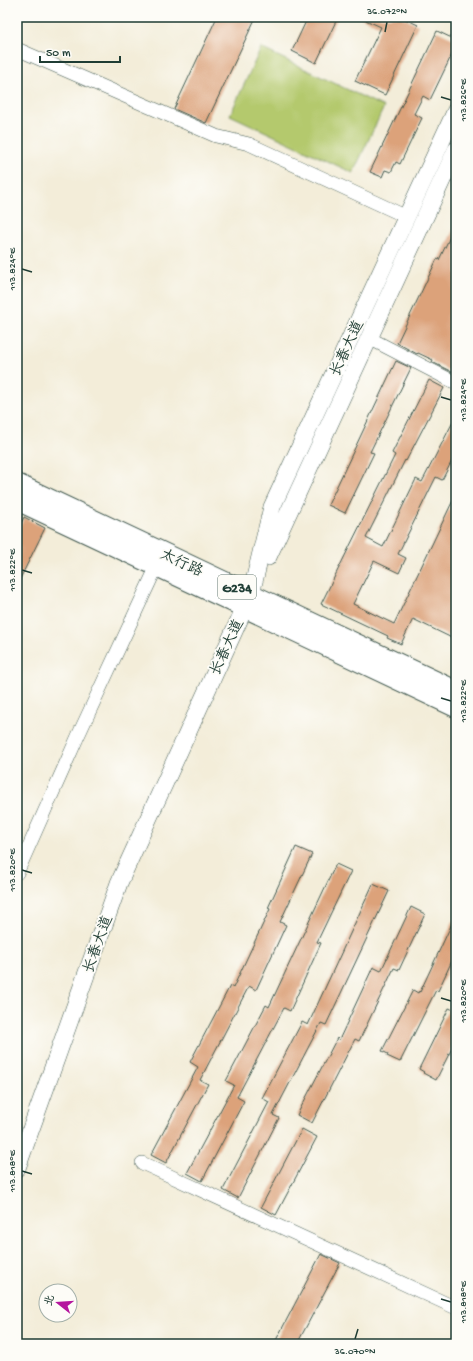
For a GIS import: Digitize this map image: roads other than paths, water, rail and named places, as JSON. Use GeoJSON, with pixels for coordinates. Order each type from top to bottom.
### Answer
{"type":"FeatureCollection","features":[{"type":"Feature","properties":{"kind":"highway","name":"太行路"},"geometry":{"type":"LineString","coordinates":[[17,484],[456,707]]}},
{"type":"Feature","properties":{"kind":"highway","name":"太行路"},"geometry":{"type":"LineString","coordinates":[[17,500],[157,566],[248,601],[456,691]]}},
{"type":"Feature","properties":{"kind":"main road","name":"长春大道"},"geometry":{"type":"LineString","coordinates":[[17,1168],[119,883],[248,601],[272,507],[456,110]]}},
{"type":"Feature","properties":{"kind":"main road"},"geometry":{"type":"LineString","coordinates":[[248,601],[456,150]]}},
{"type":"Feature","properties":{"kind":"street"},"geometry":{"type":"LineString","coordinates":[[17,49],[216,136],[249,144],[407,217]]}},
{"type":"Feature","properties":{"kind":"street"},"geometry":{"type":"LineString","coordinates":[[369,338],[456,383]]}},
{"type":"Feature","properties":{"kind":"street"},"geometry":{"type":"LineString","coordinates":[[17,873],[78,736],[157,566]]}},
{"type":"Feature","properties":{"kind":"street"},"geometry":{"type":"LineString","coordinates":[[142,1163],[456,1308]]}}]}
